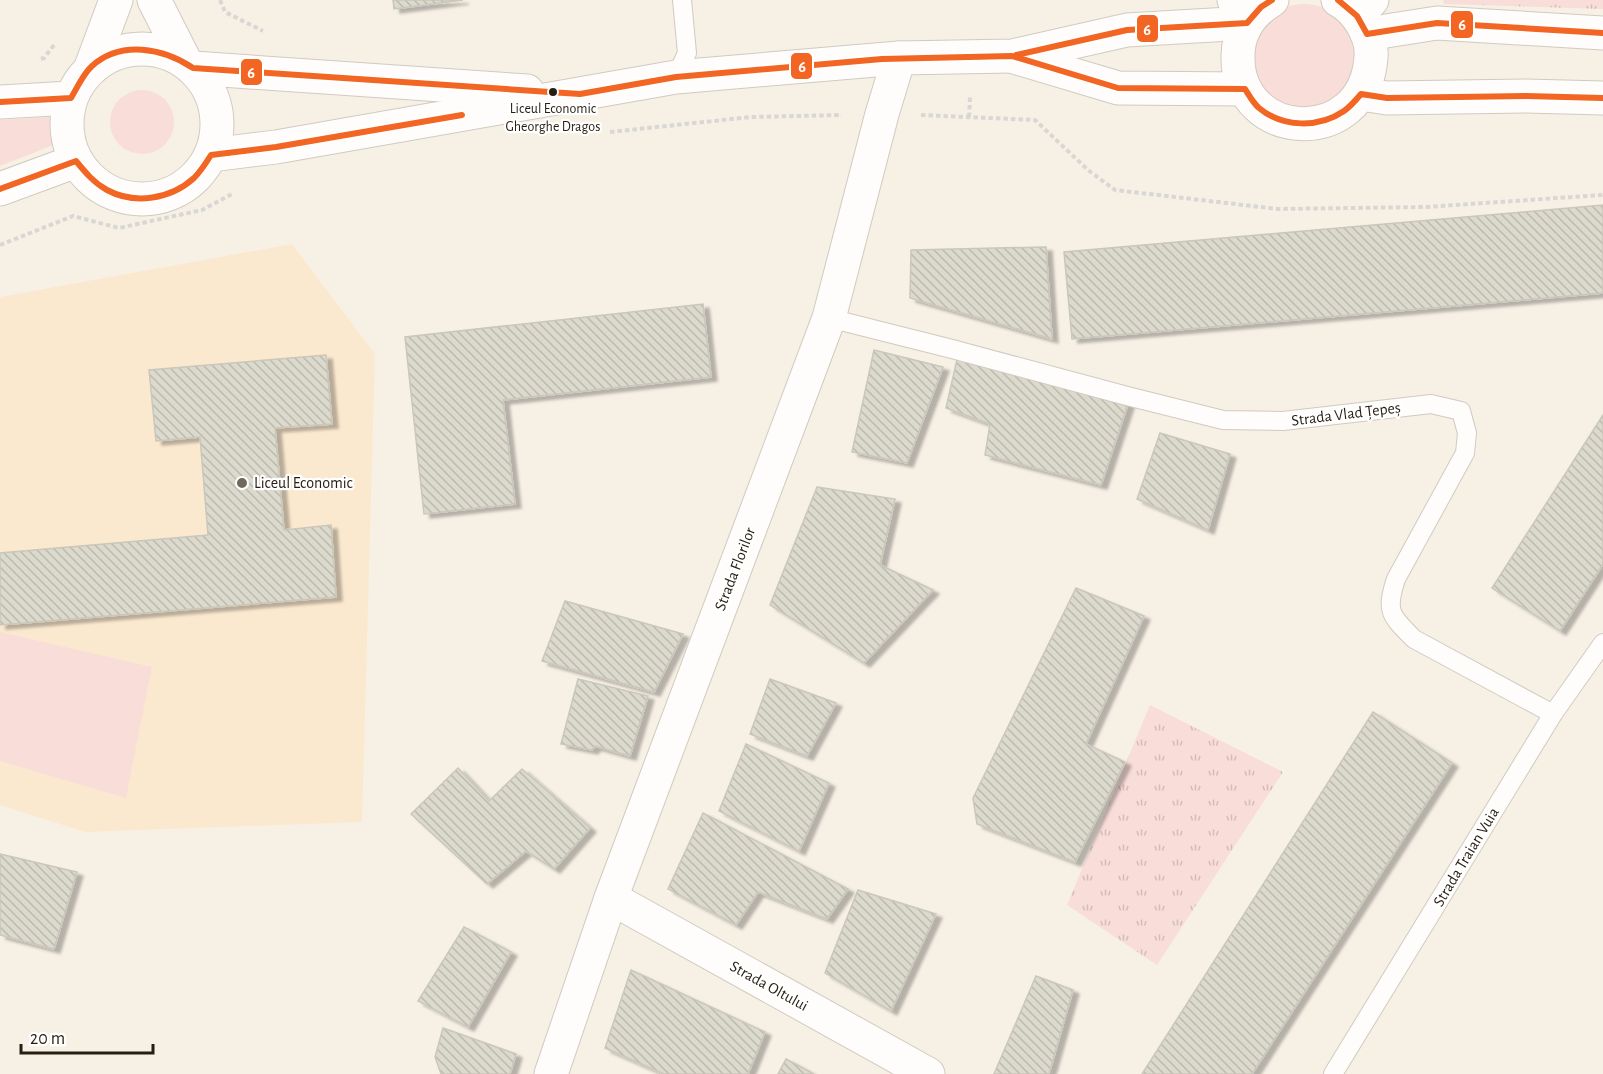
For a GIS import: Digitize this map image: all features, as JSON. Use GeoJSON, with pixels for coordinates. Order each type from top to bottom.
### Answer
{"type":"FeatureCollection","features":[{"type":"Feature","properties":{"kind":"main road"},"geometry":{"type":"LineString","coordinates":[[116,0],[91,67],[71,98],[66,123],[76,161],[96,184],[108,191],[133,199],[157,198],[182,188],[196,177],[211,155],[217,136],[217,110],[213,97],[189,65],[154,0]]}},
{"type":"Feature","properties":{"kind":"main road"},"geometry":{"type":"LineString","coordinates":[[211,155],[276,147],[676,77],[899,58],[1012,56],[1126,30],[1251,10],[1238,45],[1238,67],[1245,89],[1259,107],[1279,120],[1301,124],[1324,122],[1345,111],[1361,94],[1369,75],[1371,54],[1358,12],[1437,23],[1603,33]]}},
{"type":"Feature","properties":{"kind":"main road"},"geometry":{"type":"LineString","coordinates":[[91,67],[109,56],[134,48],[171,54],[189,65],[580,94]]}},
{"type":"Feature","properties":{"kind":"main road"},"geometry":{"type":"LineString","coordinates":[[1012,56],[1118,88],[1245,89]]}},
{"type":"Feature","properties":{"kind":"main road","name":"Strada Florilor"},"geometry":{"type":"LineString","coordinates":[[551,1074],[611,898],[829,318],[882,114],[899,58]]}},
{"type":"Feature","properties":{"kind":"main road"},"geometry":{"type":"LineString","coordinates":[[1361,94],[1387,98],[1526,96],[1603,98]]}},
{"type":"Feature","properties":{"kind":"main road"},"geometry":{"type":"LineString","coordinates":[[0,102],[71,98]]}},
{"type":"Feature","properties":{"kind":"main road"},"geometry":{"type":"LineString","coordinates":[[0,189],[76,161]]}},
{"type":"Feature","properties":{"kind":"main road","name":"Strada Oltului"},"geometry":{"type":"LineString","coordinates":[[611,898],[928,1074]]}},
{"type":"Feature","properties":{"kind":"lane"},"geometry":{"type":"LineString","coordinates":[[676,77],[687,52],[682,0]]}},
{"type":"Feature","properties":{"kind":"lane","name":"Strada Vlad Țepeș"},"geometry":{"type":"LineString","coordinates":[[829,318],[1223,420],[1283,421],[1431,404],[1461,411],[1467,434],[1465,453],[1396,579],[1390,611],[1414,639],[1553,714]]}},
{"type":"Feature","properties":{"kind":"lane","name":"Strada Traian Vuia"},"geometry":{"type":"LineString","coordinates":[[1333,1074],[1553,714],[1603,643]]}},
{"type":"Feature","properties":{"kind":"path"},"geometry":{"type":"LineString","coordinates":[[220,0],[225,12],[267,33]]}},
{"type":"Feature","properties":{"kind":"path"},"geometry":{"type":"LineString","coordinates":[[33,59],[44,58],[59,39]]}},
{"type":"Feature","properties":{"kind":"path"},"geometry":{"type":"LineString","coordinates":[[609,132],[751,117],[882,114],[1035,120],[1088,170],[1115,190],[1167,197],[1290,209],[1425,207],[1603,195]]}},
{"type":"Feature","properties":{"kind":"path"},"geometry":{"type":"LineString","coordinates":[[0,245],[73,216],[119,228],[202,210],[240,189]]}},
{"type":"Feature","properties":{"kind":"shaded area"},"geometry":{"type":"Polygon","coordinates":[[[292,244],[375,354],[362,822],[85,832],[0,805],[0,297],[292,244]]]}},
{"type":"Feature","properties":{"kind":"green space"},"geometry":{"type":"Polygon","coordinates":[[[1443,0],[1603,0],[1603,9],[1444,4],[1443,0]]]}},
{"type":"Feature","properties":{"kind":"green space"},"geometry":{"type":"Polygon","coordinates":[[[1304,4],[1324,8],[1341,19],[1352,36],[1356,56],[1352,76],[1341,93],[1324,104],[1304,108],[1284,104],[1267,93],[1256,76],[1252,56],[1256,36],[1267,19],[1284,8],[1304,4]]]}},
{"type":"Feature","properties":{"kind":"green space"},"geometry":{"type":"Polygon","coordinates":[[[142,90],[160,96],[168,104],[174,122],[168,140],[160,148],[142,154],[124,148],[116,140],[110,122],[116,104],[124,96],[142,90]]]}},
{"type":"Feature","properties":{"kind":"green space"},"geometry":{"type":"Polygon","coordinates":[[[50,117],[56,144],[0,166],[0,120],[50,117]]]}},
{"type":"Feature","properties":{"kind":"green space"},"geometry":{"type":"Polygon","coordinates":[[[0,632],[152,667],[126,798],[0,761],[0,632]]]}},
{"type":"Feature","properties":{"kind":"green space"},"geometry":{"type":"Polygon","coordinates":[[[1150,705],[1283,772],[1157,965],[1067,905],[1150,705]]]}},
{"type":"Feature","properties":{"kind":"building"},"geometry":{"type":"Polygon","coordinates":[[[393,0],[463,0],[394,9],[393,0]]]}},
{"type":"Feature","properties":{"kind":"building"},"geometry":{"type":"Polygon","coordinates":[[[1603,205],[1603,293],[1072,339],[1064,252],[1603,205]]]}},
{"type":"Feature","properties":{"kind":"building"},"geometry":{"type":"Polygon","coordinates":[[[1046,247],[1052,339],[910,298],[911,250],[1046,247]]]}},
{"type":"Feature","properties":{"kind":"building"},"geometry":{"type":"Polygon","coordinates":[[[703,304],[711,377],[503,400],[515,504],[424,514],[405,337],[703,304]]]}},
{"type":"Feature","properties":{"kind":"building"},"geometry":{"type":"Polygon","coordinates":[[[874,350],[943,367],[907,463],[852,452],[874,350]]]}},
{"type":"Feature","properties":{"kind":"building","name":"Liceul Economic"},"geometry":{"type":"Polygon","coordinates":[[[326,355],[332,424],[275,428],[284,530],[331,525],[336,597],[0,625],[0,553],[208,535],[200,437],[156,441],[149,370],[326,355]]]}},
{"type":"Feature","properties":{"kind":"building"},"geometry":{"type":"Polygon","coordinates":[[[958,355],[1129,401],[1101,485],[985,455],[990,424],[946,408],[958,355]]]}},
{"type":"Feature","properties":{"kind":"building"},"geometry":{"type":"Polygon","coordinates":[[[1603,415],[1603,564],[1560,631],[1492,588],[1603,415]]]}},
{"type":"Feature","properties":{"kind":"building"},"geometry":{"type":"Polygon","coordinates":[[[1160,433],[1230,454],[1208,530],[1137,499],[1160,433]]]}},
{"type":"Feature","properties":{"kind":"building"},"geometry":{"type":"Polygon","coordinates":[[[817,487],[895,499],[880,565],[933,590],[864,663],[770,605],[817,487]]]}},
{"type":"Feature","properties":{"kind":"building"},"geometry":{"type":"Polygon","coordinates":[[[1076,588],[1144,616],[1086,744],[1125,762],[1075,862],[977,824],[973,798],[1076,588]]]}},
{"type":"Feature","properties":{"kind":"building"},"geometry":{"type":"Polygon","coordinates":[[[565,601],[683,634],[654,692],[542,661],[565,601]]]}},
{"type":"Feature","properties":{"kind":"building"},"geometry":{"type":"Polygon","coordinates":[[[578,679],[648,696],[630,756],[595,746],[592,750],[561,744],[578,679]]]}},
{"type":"Feature","properties":{"kind":"building"},"geometry":{"type":"Polygon","coordinates":[[[770,679],[836,703],[807,756],[750,734],[770,679]]]}},
{"type":"Feature","properties":{"kind":"building"},"geometry":{"type":"Polygon","coordinates":[[[1373,712],[1452,763],[1252,1074],[1142,1074],[1373,712]]]}},
{"type":"Feature","properties":{"kind":"building"},"geometry":{"type":"Polygon","coordinates":[[[746,744],[829,783],[799,851],[719,811],[746,744]]]}},
{"type":"Feature","properties":{"kind":"building"},"geometry":{"type":"Polygon","coordinates":[[[458,768],[489,801],[522,769],[590,828],[554,869],[526,851],[487,884],[411,814],[458,768]]]}},
{"type":"Feature","properties":{"kind":"building"},"geometry":{"type":"Polygon","coordinates":[[[703,813],[848,889],[827,919],[758,892],[736,925],[668,889],[703,813]]]}},
{"type":"Feature","properties":{"kind":"building"},"geometry":{"type":"Polygon","coordinates":[[[0,854],[77,872],[54,949],[0,935],[0,854]]]}},
{"type":"Feature","properties":{"kind":"building"},"geometry":{"type":"Polygon","coordinates":[[[858,890],[936,914],[891,1011],[825,973],[858,890]]]}},
{"type":"Feature","properties":{"kind":"building"},"geometry":{"type":"Polygon","coordinates":[[[464,927],[511,952],[468,1027],[418,1001],[464,927]]]}},
{"type":"Feature","properties":{"kind":"building"},"geometry":{"type":"Polygon","coordinates":[[[631,970],[765,1032],[748,1074],[664,1074],[605,1048],[631,970]]]}},
{"type":"Feature","properties":{"kind":"building"},"geometry":{"type":"Polygon","coordinates":[[[1036,976],[1073,990],[1049,1074],[994,1074],[1036,976]]]}},
{"type":"Feature","properties":{"kind":"building"},"geometry":{"type":"Polygon","coordinates":[[[443,1028],[516,1054],[510,1074],[441,1074],[435,1057],[443,1028]]]}},
{"type":"Feature","properties":{"kind":"building"},"geometry":{"type":"Polygon","coordinates":[[[786,1059],[814,1074],[778,1074],[786,1059]]]}},
{"type":"Feature","properties":{"kind":"transit line","name":"6"},"geometry":{"type":"LineString","coordinates":[[1016,55],[1127,30],[1247,23],[1261,7],[1272,0]]}},
{"type":"Feature","properties":{"kind":"transit line","name":"6"},"geometry":{"type":"LineString","coordinates":[[1338,0],[1357,16],[1367,34],[1437,23],[1603,33]]}},
{"type":"Feature","properties":{"kind":"transit line","name":"6"},"geometry":{"type":"LineString","coordinates":[[0,102],[71,98],[92,66],[103,58],[129,50],[156,52],[193,68],[580,94],[676,77],[882,59],[1012,56],[1118,88],[1245,89],[1257,106],[1269,115],[1301,123],[1324,121],[1334,117],[1347,109],[1361,94],[1387,98],[1526,96],[1603,98]]}},
{"type":"Feature","properties":{"kind":"transit line","name":"6"},"geometry":{"type":"LineString","coordinates":[[0,189],[76,161],[94,181],[107,190],[129,197],[152,198],[175,191],[185,185],[197,175],[211,155],[276,147],[462,115]]}},
{"type":"Feature","properties":{"kind":"place","name":"Liceul Economic Gheorghe Dragos"},"geometry":{"type":"Point","coordinates":[553,92]}},
{"type":"Feature","properties":{"kind":"place","name":"Liceul Economic"},"geometry":{"type":"Point","coordinates":[242,483]}}]}
